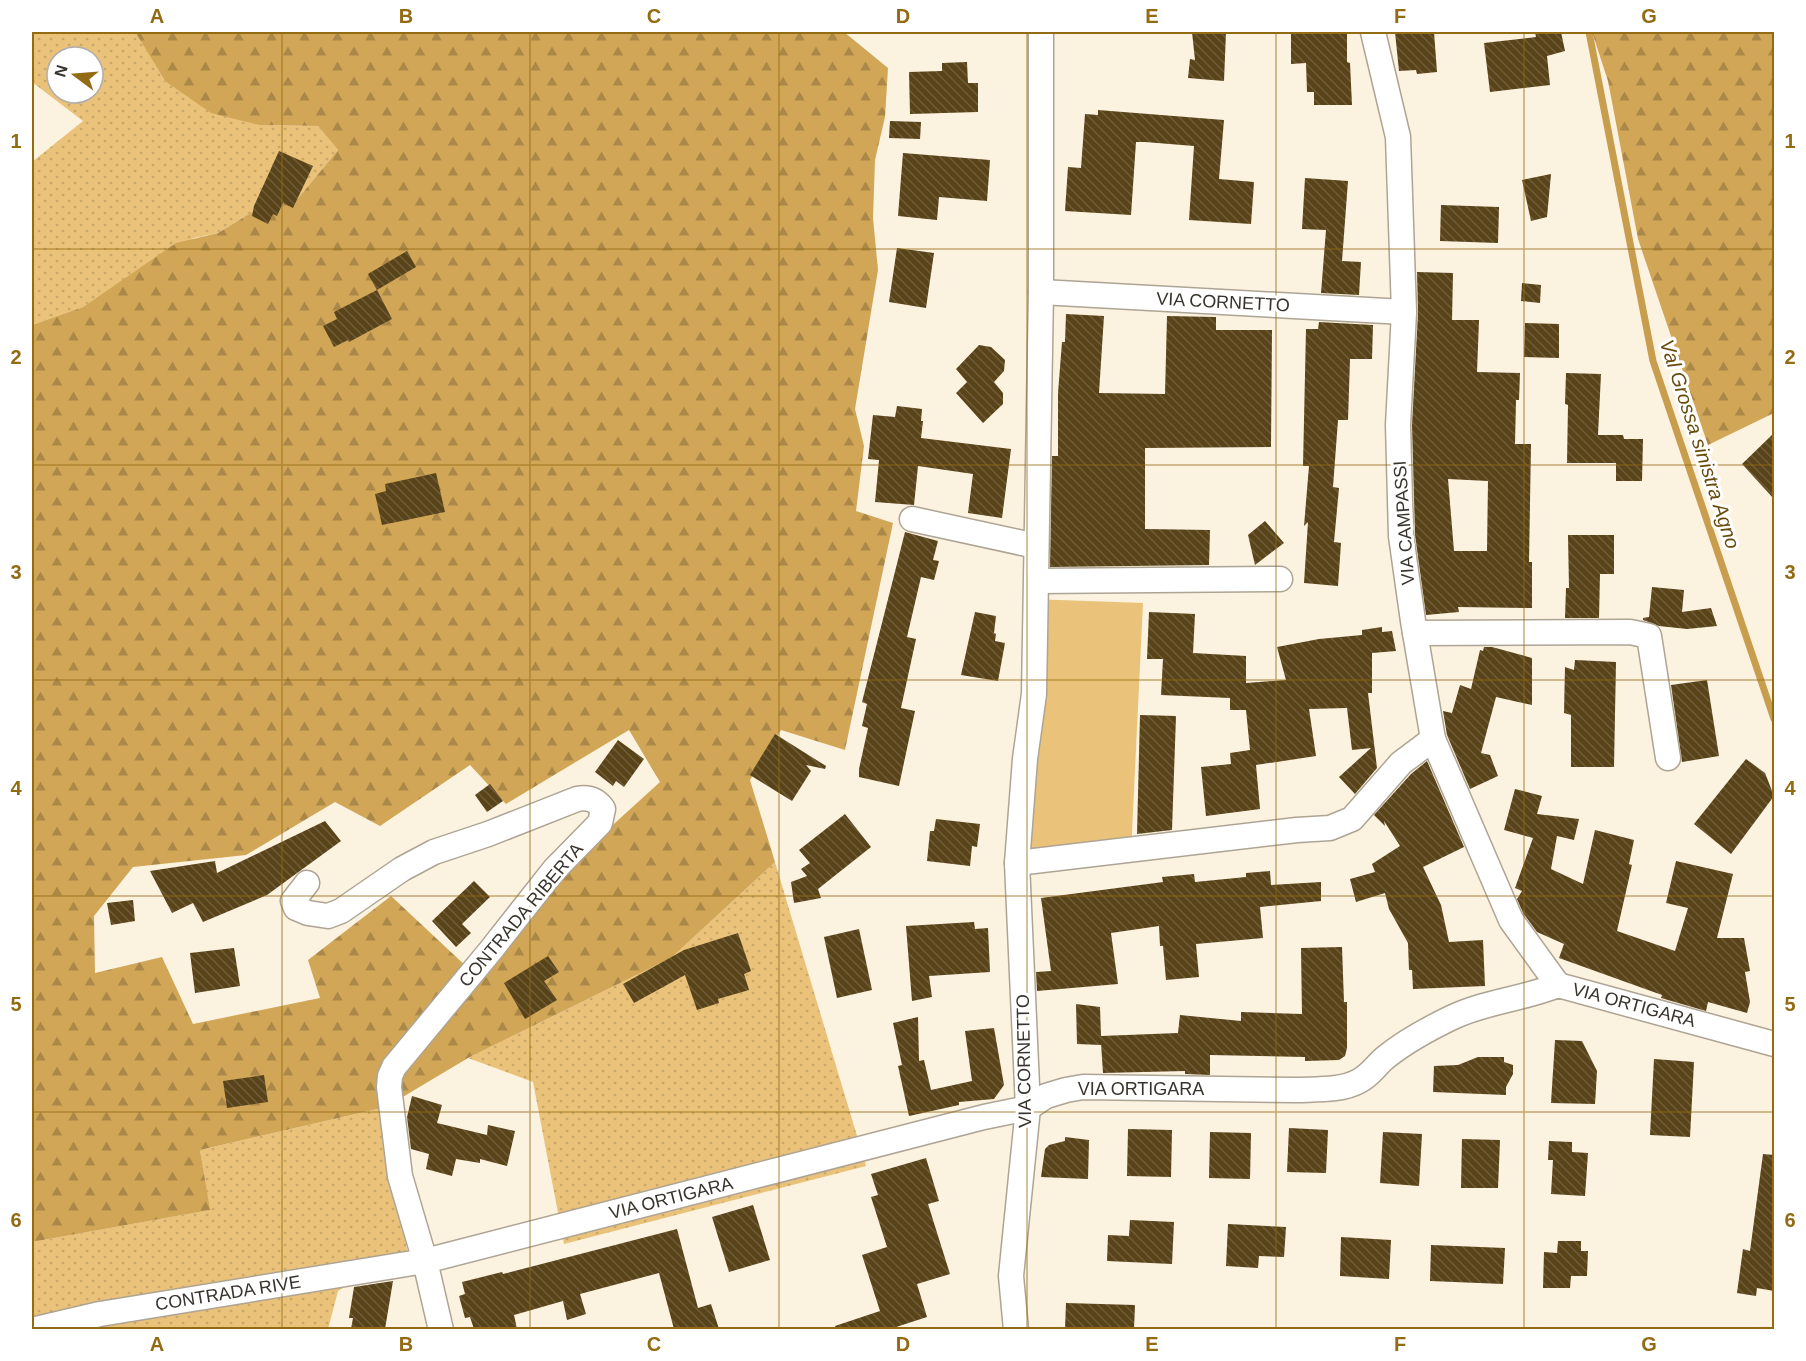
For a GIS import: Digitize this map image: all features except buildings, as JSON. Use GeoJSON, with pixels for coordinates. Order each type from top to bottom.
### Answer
{"type":"FeatureCollection","features":[{"type":"Feature","properties":{"kind":"street","name":"VIA CORNETTO"},"geometry":{"type":"LineString","coordinates":[[1016,1329],[1011,1276],[1028,1108],[1017,863],[1025,759],[1034,694],[1041,292],[1041,32]]}},
{"type":"Feature","properties":{"kind":"street","name":"VIA CAMPASSI"},"geometry":{"type":"LineString","coordinates":[[1373,32],[1398,137],[1404,312],[1398,425],[1401,536],[1433,739],[1511,920],[1558,985]]}},
{"type":"Feature","properties":{"kind":"street","name":"VIA CORNETTO"},"geometry":{"type":"LineString","coordinates":[[1041,292],[1404,312]]}},
{"type":"Feature","properties":{"kind":"street"},"geometry":{"type":"LineString","coordinates":[[912,519],[1036,546]]}},
{"type":"Feature","properties":{"kind":"street"},"geometry":{"type":"LineString","coordinates":[[1037,581],[1280,579]]}},
{"type":"Feature","properties":{"kind":"street"},"geometry":{"type":"LineString","coordinates":[[1415,633],[1630,632],[1649,636],[1668,758]]}},
{"type":"Feature","properties":{"kind":"street"},"geometry":{"type":"LineString","coordinates":[[1017,863],[1330,828],[1352,819],[1401,763],[1433,739]]}},
{"type":"Feature","properties":{"kind":"street","name":"CONTRADA RIBERTA"},"geometry":{"type":"LineString","coordinates":[[307,883],[288,906],[308,913],[328,916],[341,911],[402,869],[434,852],[488,834],[577,799],[592,799],[603,809],[600,823],[554,870],[394,1067],[390,1076],[389,1088],[400,1176],[425,1261]]}},
{"type":"Feature","properties":{"kind":"street","name":"VIA ORTIGARA"},"geometry":{"type":"LineString","coordinates":[[425,1261],[973,1120],[1028,1108],[1046,1096],[1066,1090],[1083,1087],[1296,1090],[1326,1089],[1348,1085],[1372,1072],[1384,1058],[1406,1043],[1455,1016],[1479,1006],[1529,995],[1558,985],[1774,1044]]}},
{"type":"Feature","properties":{"kind":"street"},"geometry":{"type":"LineString","coordinates":[[425,1261],[441,1329]]}},
{"type":"Feature","properties":{"kind":"street","name":"CONTRADA RIVE"},"geometry":{"type":"LineString","coordinates":[[32,1329],[100,1314],[425,1261]]}},
{"type":"Feature","properties":{"kind":"shaded area"},"geometry":{"type":"Polygon","coordinates":[[[32,32],[135,32],[165,81],[259,125],[318,126],[338,150],[295,202],[264,205],[218,233],[194,238],[142,267],[83,307],[32,325],[32,162],[83,121],[62,105],[105,105],[105,45],[45,45],[45,92],[32,82],[32,32]]]}},
{"type":"Feature","properties":{"kind":"shaded area"},"geometry":{"type":"Polygon","coordinates":[[[1031,599],[1143,603],[1131,853],[1019,870],[1031,599]]]}},
{"type":"Feature","properties":{"kind":"shaded area"},"geometry":{"type":"Polygon","coordinates":[[[775,862],[866,1166],[564,1244],[533,1082],[468,1058],[671,958],[775,862]]]}},
{"type":"Feature","properties":{"kind":"shaded area"},"geometry":{"type":"Polygon","coordinates":[[[386,1107],[407,1251],[338,1291],[328,1329],[32,1330],[32,1242],[209,1210],[200,1150],[386,1107]]]}},
{"type":"Feature","properties":{"kind":"green space"},"geometry":{"type":"Polygon","coordinates":[[[135,32],[844,32],[888,68],[885,117],[875,160],[873,218],[878,270],[855,409],[864,446],[856,511],[893,523],[845,750],[781,730],[750,780],[775,862],[671,958],[468,1058],[386,1107],[200,1150],[210,1210],[32,1242],[32,325],[83,307],[176,243],[218,233],[264,205],[295,202],[338,150],[318,126],[259,125],[211,113],[165,81],[135,32]],[[629,730],[506,804],[470,765],[380,826],[335,802],[246,855],[133,867],[94,916],[95,973],[162,957],[193,1024],[320,998],[308,960],[391,896],[468,968],[594,842],[660,782],[629,730]]]}},
{"type":"Feature","properties":{"kind":"green space"},"geometry":{"type":"Polygon","coordinates":[[[1592,32],[1774,32],[1774,413],[1708,445],[1638,239],[1608,81],[1592,32]]]}},
{"type":"Feature","properties":{"kind":"waterway","name":"Val Grossa sinistra Agno"},"geometry":{"type":"LineString","coordinates":[[1589,32],[1653,361],[1774,719]]}}]}
